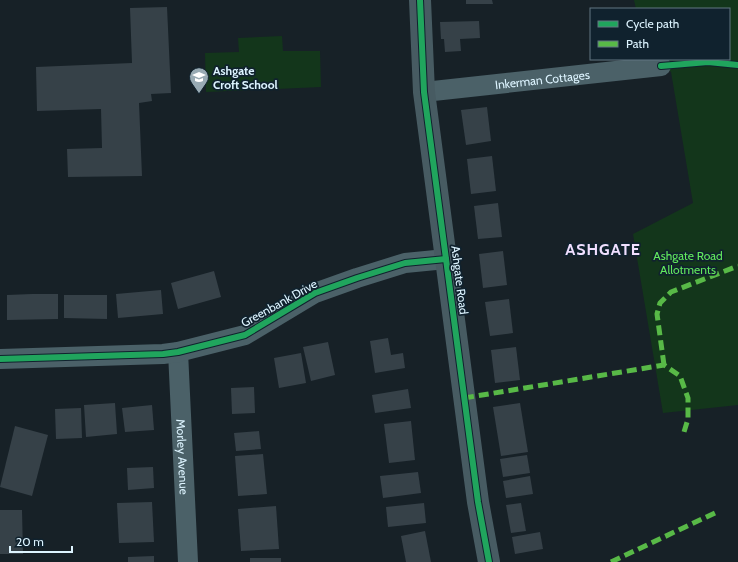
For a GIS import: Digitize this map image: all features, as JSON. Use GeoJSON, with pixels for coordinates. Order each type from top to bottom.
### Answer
{"type":"FeatureCollection","features":[{"type":"Feature","properties":{"kind":"street","name":"Ashgate Road"},"geometry":{"type":"LineString","coordinates":[[420,0],[424,92],[478,502],[489,562]]}},
{"type":"Feature","properties":{"kind":"street","name":"Inkerman Cottages"},"geometry":{"type":"LineString","coordinates":[[424,92],[661,66]]}},
{"type":"Feature","properties":{"kind":"street","name":"Greenbank Drive"},"geometry":{"type":"LineString","coordinates":[[0,359],[163,354],[178,352],[245,335],[315,293],[357,278],[405,263],[446,260]]}},
{"type":"Feature","properties":{"kind":"street","name":"Morley Avenue"},"geometry":{"type":"LineString","coordinates":[[178,352],[188,562]]}},
{"type":"Feature","properties":{"kind":"green space","name":"Ashgate Road Allotments"},"geometry":{"type":"Polygon","coordinates":[[[634,0],[738,0],[738,405],[663,413],[633,234],[693,203],[671,72],[657,60],[730,60],[730,8],[636,8],[634,0]]]}},
{"type":"Feature","properties":{"kind":"green space"},"geometry":{"type":"Polygon","coordinates":[[[282,36],[283,51],[320,51],[321,87],[206,92],[205,53],[239,52],[238,38],[282,36]]]}},
{"type":"Feature","properties":{"kind":"building"},"geometry":{"type":"Polygon","coordinates":[[[466,0],[492,0],[493,4],[466,4],[466,0]]]}},
{"type":"Feature","properties":{"kind":"building"},"geometry":{"type":"Polygon","coordinates":[[[167,7],[171,93],[151,94],[152,101],[139,103],[142,176],[68,177],[67,149],[102,148],[101,109],[37,111],[36,67],[132,63],[130,8],[167,7]]]}},
{"type":"Feature","properties":{"kind":"building"},"geometry":{"type":"Polygon","coordinates":[[[479,21],[480,38],[460,39],[461,51],[445,52],[444,39],[441,39],[440,22],[479,21]]]}},
{"type":"Feature","properties":{"kind":"building"},"geometry":{"type":"Polygon","coordinates":[[[487,107],[491,141],[466,145],[461,110],[487,107]]]}},
{"type":"Feature","properties":{"kind":"building"},"geometry":{"type":"Polygon","coordinates":[[[492,156],[496,191],[471,194],[467,159],[492,156]]]}},
{"type":"Feature","properties":{"kind":"building"},"geometry":{"type":"Polygon","coordinates":[[[498,203],[502,237],[478,239],[474,206],[498,203]]]}},
{"type":"Feature","properties":{"kind":"building"},"geometry":{"type":"Polygon","coordinates":[[[503,251],[507,285],[483,288],[479,254],[503,251]]]}},
{"type":"Feature","properties":{"kind":"building"},"geometry":{"type":"Polygon","coordinates":[[[214,271],[221,297],[178,309],[171,283],[214,271]]]}},
{"type":"Feature","properties":{"kind":"building"},"geometry":{"type":"Polygon","coordinates":[[[161,290],[163,314],[118,318],[116,294],[161,290]]]}},
{"type":"Feature","properties":{"kind":"building"},"geometry":{"type":"Polygon","coordinates":[[[58,294],[58,319],[7,320],[7,295],[58,294]]]}},
{"type":"Feature","properties":{"kind":"building"},"geometry":{"type":"Polygon","coordinates":[[[64,295],[107,295],[107,319],[64,318],[64,295]]]}},
{"type":"Feature","properties":{"kind":"building"},"geometry":{"type":"Polygon","coordinates":[[[509,299],[513,333],[490,336],[485,302],[509,299]]]}},
{"type":"Feature","properties":{"kind":"building"},"geometry":{"type":"Polygon","coordinates":[[[388,338],[391,355],[403,353],[405,368],[375,373],[370,341],[388,338]]]}},
{"type":"Feature","properties":{"kind":"building"},"geometry":{"type":"Polygon","coordinates":[[[328,342],[335,375],[311,381],[303,347],[328,342]]]}},
{"type":"Feature","properties":{"kind":"building"},"geometry":{"type":"Polygon","coordinates":[[[516,347],[520,380],[495,383],[491,350],[516,347]]]}},
{"type":"Feature","properties":{"kind":"building"},"geometry":{"type":"Polygon","coordinates":[[[301,353],[306,383],[279,388],[274,358],[301,353]]]}},
{"type":"Feature","properties":{"kind":"building"},"geometry":{"type":"Polygon","coordinates":[[[254,387],[255,413],[232,414],[231,388],[254,387]]]}},
{"type":"Feature","properties":{"kind":"building"},"geometry":{"type":"Polygon","coordinates":[[[408,389],[411,408],[375,413],[372,395],[408,389]]]}},
{"type":"Feature","properties":{"kind":"building"},"geometry":{"type":"Polygon","coordinates":[[[115,403],[117,434],[86,437],[84,405],[115,403]]]}},
{"type":"Feature","properties":{"kind":"building"},"geometry":{"type":"Polygon","coordinates":[[[520,403],[528,452],[501,456],[493,407],[520,403]]]}},
{"type":"Feature","properties":{"kind":"building"},"geometry":{"type":"Polygon","coordinates":[[[152,405],[154,430],[125,432],[122,408],[152,405]]]}},
{"type":"Feature","properties":{"kind":"building"},"geometry":{"type":"Polygon","coordinates":[[[81,408],[82,438],[56,439],[55,409],[81,408]]]}},
{"type":"Feature","properties":{"kind":"building"},"geometry":{"type":"Polygon","coordinates":[[[411,421],[415,460],[389,463],[384,424],[411,421]]]}},
{"type":"Feature","properties":{"kind":"building"},"geometry":{"type":"Polygon","coordinates":[[[15,426],[48,435],[32,496],[0,487],[15,426]]]}},
{"type":"Feature","properties":{"kind":"building"},"geometry":{"type":"Polygon","coordinates":[[[259,431],[261,449],[236,451],[234,433],[259,431]]]}},
{"type":"Feature","properties":{"kind":"building"},"geometry":{"type":"Polygon","coordinates":[[[263,454],[267,494],[238,496],[235,456],[263,454]]]}},
{"type":"Feature","properties":{"kind":"building"},"geometry":{"type":"Polygon","coordinates":[[[527,455],[530,473],[503,477],[500,459],[527,455]]]}},
{"type":"Feature","properties":{"kind":"building"},"geometry":{"type":"Polygon","coordinates":[[[153,467],[154,488],[128,490],[127,468],[153,467]]]}},
{"type":"Feature","properties":{"kind":"building"},"geometry":{"type":"Polygon","coordinates":[[[418,472],[421,493],[383,498],[380,476],[418,472]]]}},
{"type":"Feature","properties":{"kind":"building"},"geometry":{"type":"Polygon","coordinates":[[[530,476],[533,494],[506,498],[503,481],[530,476]]]}},
{"type":"Feature","properties":{"kind":"building"},"geometry":{"type":"Polygon","coordinates":[[[152,502],[154,542],[119,543],[117,503],[152,502]]]}},
{"type":"Feature","properties":{"kind":"building"},"geometry":{"type":"Polygon","coordinates":[[[424,503],[426,523],[388,527],[386,507],[424,503]]]}},
{"type":"Feature","properties":{"kind":"building"},"geometry":{"type":"Polygon","coordinates":[[[521,503],[526,531],[511,533],[506,505],[521,503]]]}},
{"type":"Feature","properties":{"kind":"building"},"geometry":{"type":"Polygon","coordinates":[[[276,506],[279,549],[241,551],[238,509],[276,506]]]}},
{"type":"Feature","properties":{"kind":"building"},"geometry":{"type":"Polygon","coordinates":[[[0,510],[22,510],[23,554],[0,554],[0,510]]]}},
{"type":"Feature","properties":{"kind":"building"},"geometry":{"type":"Polygon","coordinates":[[[425,531],[431,562],[406,562],[401,536],[425,531]]]}},
{"type":"Feature","properties":{"kind":"building"},"geometry":{"type":"Polygon","coordinates":[[[540,532],[543,549],[515,554],[512,537],[540,532]]]}},
{"type":"Feature","properties":{"kind":"building"},"geometry":{"type":"Polygon","coordinates":[[[154,556],[154,562],[128,562],[128,557],[154,556]]]}},
{"type":"Feature","properties":{"kind":"building"},"geometry":{"type":"Polygon","coordinates":[[[250,558],[281,558],[281,562],[250,562],[250,558]]]}},
{"type":"Feature","properties":{"kind":"marked path"},"geometry":{"type":"LineString","coordinates":[[664,365],[657,314],[660,303],[671,292],[738,266]]}},
{"type":"Feature","properties":{"kind":"marked path"},"geometry":{"type":"LineString","coordinates":[[464,398],[664,365],[680,376],[688,398],[688,419],[684,432]]}},
{"type":"Feature","properties":{"kind":"marked path"},"geometry":{"type":"LineString","coordinates":[[611,562],[719,511]]}},
{"type":"Feature","properties":{"kind":"cycle path"},"geometry":{"type":"LineString","coordinates":[[420,0],[424,92],[478,502],[489,562]]}},
{"type":"Feature","properties":{"kind":"cycle path"},"geometry":{"type":"LineString","coordinates":[[661,66],[708,62],[738,65]]}},
{"type":"Feature","properties":{"kind":"cycle path"},"geometry":{"type":"LineString","coordinates":[[0,359],[163,354],[178,352],[245,335],[315,293],[357,278],[405,263],[446,259]]}},
{"type":"Feature","properties":{"kind":"place","name":"Ashgate Croft School"},"geometry":{"type":"Point","coordinates":[199,94]}},
{"type":"Feature","properties":{"kind":"district","name":"ASHGATE"},"geometry":{"type":"Point","coordinates":[603,249]}}]}
